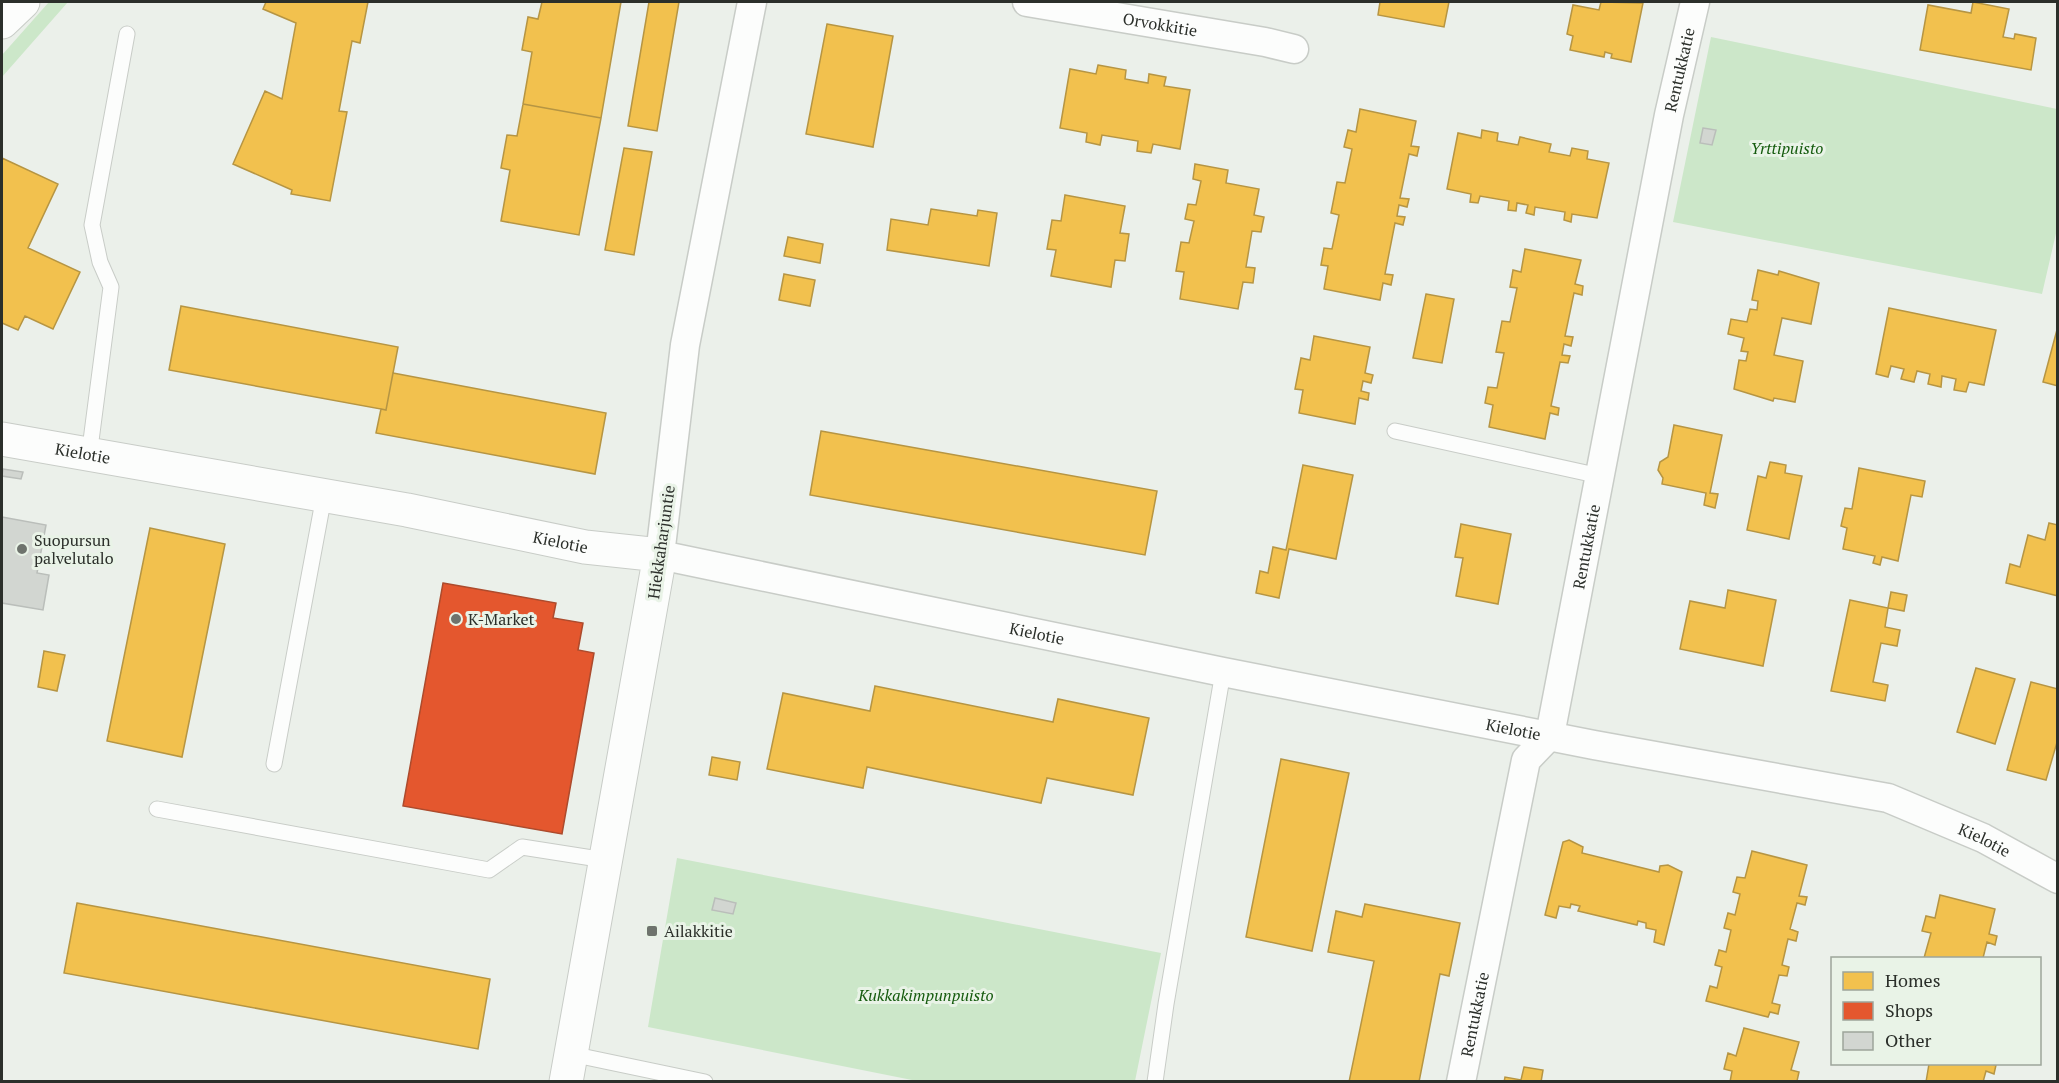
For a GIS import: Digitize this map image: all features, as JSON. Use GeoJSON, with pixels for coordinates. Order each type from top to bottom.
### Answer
{"type":"FeatureCollection","features":[{"type":"Feature","properties":{"kind":"street"},"geometry":{"type":"LineString","coordinates":[[2,22],[23,2]]}},
{"type":"Feature","properties":{"kind":"street","name":"Hiekkaharjuntie"},"geometry":{"type":"LineString","coordinates":[[569,1068],[660,555],[685,345],[752,2]]}},
{"type":"Feature","properties":{"kind":"street","name":"Orvokkitie"},"geometry":{"type":"LineString","coordinates":[[1027,2],[1265,42],[1294,49]]}},
{"type":"Feature","properties":{"kind":"street","name":"Rentukkatie"},"geometry":{"type":"LineString","coordinates":[[1461,1082],[1526,760],[1550,735],[1667,126],[1695,2]]}},
{"type":"Feature","properties":{"kind":"street","name":"Kielotie"},"geometry":{"type":"LineString","coordinates":[[2,439],[407,510],[585,547],[660,555],[1223,672],[1888,798],[1983,838],[2058,879]]}},
{"type":"Feature","properties":{"kind":"lane"},"geometry":{"type":"LineString","coordinates":[[89,456],[111,287],[100,262],[92,225],[127,34]]}},
{"type":"Feature","properties":{"kind":"lane"},"geometry":{"type":"LineString","coordinates":[[1395,431],[1600,476]]}},
{"type":"Feature","properties":{"kind":"lane"},"geometry":{"type":"LineString","coordinates":[[274,764],[324,496]]}},
{"type":"Feature","properties":{"kind":"lane"},"geometry":{"type":"LineString","coordinates":[[1155,1082],[1166,1004],[1223,672]]}},
{"type":"Feature","properties":{"kind":"lane"},"geometry":{"type":"LineString","coordinates":[[157,809],[489,870],[522,847],[605,860]]}},
{"type":"Feature","properties":{"kind":"lane"},"geometry":{"type":"LineString","coordinates":[[569,1068],[704,1081]]}},
{"type":"Feature","properties":{"kind":"green space"},"geometry":{"type":"Polygon","coordinates":[[[49,2],[68,2],[2,77],[2,55],[49,2]]]}},
{"type":"Feature","properties":{"kind":"green space","name":"Yrttipuisto"},"geometry":{"type":"Polygon","coordinates":[[[1711,37],[2057,109],[2057,229],[2042,294],[1673,222],[1711,37]]]}},
{"type":"Feature","properties":{"kind":"green space","name":"Kukkakimpunpuisto"},"geometry":{"type":"Polygon","coordinates":[[[677,858],[1161,953],[1135,1081],[917,1081],[648,1027],[677,858]]]}},
{"type":"Feature","properties":{"kind":"building: Homes"},"geometry":{"type":"Polygon","coordinates":[[[266,2],[368,2],[360,43],[352,41],[339,111],[347,112],[330,201],[291,194],[292,190],[233,164],[265,91],[282,99],[296,23],[263,9],[266,2]]]}},
{"type":"Feature","properties":{"kind":"building: Homes"},"geometry":{"type":"Polygon","coordinates":[[[542,2],[621,2],[601,118],[523,104],[532,52],[522,50],[528,17],[538,19],[542,2]]]}},
{"type":"Feature","properties":{"kind":"building: Homes"},"geometry":{"type":"Polygon","coordinates":[[[649,2],[679,2],[657,131],[628,126],[649,2]]]}},
{"type":"Feature","properties":{"kind":"building: Homes"},"geometry":{"type":"Polygon","coordinates":[[[1380,2],[1449,2],[1444,27],[1378,15],[1380,2]]]}},
{"type":"Feature","properties":{"kind":"building: Homes"},"geometry":{"type":"Polygon","coordinates":[[[1601,2],[1643,3],[1631,62],[1611,58],[1612,54],[1605,52],[1604,57],[1570,50],[1573,36],[1567,34],[1573,5],[1599,10],[1601,2]]]}},
{"type":"Feature","properties":{"kind":"building: Homes"},"geometry":{"type":"Polygon","coordinates":[[[1973,2],[2009,9],[2003,37],[2014,39],[2015,34],[2036,38],[2031,70],[1920,50],[1928,5],[1971,13],[1973,2]]]}},
{"type":"Feature","properties":{"kind":"building: Homes"},"geometry":{"type":"Polygon","coordinates":[[[827,24],[893,36],[873,147],[806,134],[827,24]]]}},
{"type":"Feature","properties":{"kind":"building: Homes"},"geometry":{"type":"Polygon","coordinates":[[[1098,65],[1126,70],[1125,79],[1148,83],[1149,74],[1166,77],[1164,86],[1190,90],[1180,149],[1153,144],[1151,153],[1137,151],[1138,141],[1102,135],[1100,145],[1086,142],[1087,133],[1060,128],[1070,69],[1096,74],[1098,65]]]}},
{"type":"Feature","properties":{"kind":"building: Homes"},"geometry":{"type":"Polygon","coordinates":[[[523,104],[601,118],[579,235],[501,221],[510,170],[501,168],[507,135],[517,136],[523,104]]]}},
{"type":"Feature","properties":{"kind":"building: Homes"},"geometry":{"type":"Polygon","coordinates":[[[1360,109],[1416,121],[1411,146],[1419,147],[1417,156],[1409,154],[1400,198],[1409,199],[1407,207],[1399,205],[1397,216],[1405,217],[1403,225],[1395,223],[1385,274],[1393,275],[1391,285],[1383,283],[1380,300],[1324,289],[1328,266],[1321,265],[1324,248],[1332,249],[1339,215],[1331,213],[1337,182],[1345,183],[1352,149],[1344,147],[1348,130],[1356,132],[1360,109]]]}},
{"type":"Feature","properties":{"kind":"building: Homes"},"geometry":{"type":"Polygon","coordinates":[[[1482,130],[1498,133],[1497,141],[1518,145],[1520,137],[1551,144],[1549,152],[1570,156],[1572,148],[1588,151],[1587,159],[1609,163],[1597,218],[1572,214],[1571,222],[1564,220],[1565,212],[1535,207],[1534,215],[1526,213],[1528,205],[1517,203],[1516,211],[1508,210],[1509,201],[1480,196],[1478,203],[1470,202],[1471,194],[1447,189],[1458,133],[1481,138],[1482,130]]]}},
{"type":"Feature","properties":{"kind":"building: Homes"},"geometry":{"type":"Polygon","coordinates":[[[624,148],[652,152],[634,255],[605,250],[624,148]]]}},
{"type":"Feature","properties":{"kind":"building: Homes"},"geometry":{"type":"Polygon","coordinates":[[[2,158],[58,184],[28,248],[80,272],[53,329],[25,316],[18,330],[2,323],[2,158]]]}},
{"type":"Feature","properties":{"kind":"building: Homes"},"geometry":{"type":"Polygon","coordinates":[[[1195,164],[1228,170],[1226,183],[1259,189],[1254,215],[1264,217],[1261,232],[1252,231],[1246,267],[1255,268],[1253,283],[1243,282],[1238,309],[1180,299],[1184,272],[1176,271],[1181,242],[1189,243],[1194,221],[1185,219],[1188,204],[1196,205],[1201,181],[1193,179],[1195,164]]]}},
{"type":"Feature","properties":{"kind":"building: Homes"},"geometry":{"type":"Polygon","coordinates":[[[1065,195],[1125,206],[1120,233],[1129,234],[1125,261],[1115,260],[1111,287],[1051,276],[1056,250],[1047,249],[1052,220],[1061,221],[1065,195]]]}},
{"type":"Feature","properties":{"kind":"building: Homes"},"geometry":{"type":"Polygon","coordinates":[[[931,209],[977,216],[978,210],[997,213],[989,266],[887,250],[891,219],[928,225],[931,209]]]}},
{"type":"Feature","properties":{"kind":"building: Homes"},"geometry":{"type":"Polygon","coordinates":[[[788,237],[823,244],[820,263],[784,256],[788,237]]]}},
{"type":"Feature","properties":{"kind":"building: Homes"},"geometry":{"type":"Polygon","coordinates":[[[1525,249],[1581,260],[1575,284],[1583,286],[1582,295],[1574,293],[1565,336],[1573,337],[1571,346],[1564,344],[1562,355],[1570,356],[1568,363],[1560,362],[1551,406],[1559,408],[1558,415],[1550,413],[1545,439],[1489,427],[1493,405],[1485,403],[1488,387],[1497,388],[1504,353],[1496,352],[1502,321],[1510,322],[1517,288],[1510,287],[1513,270],[1521,272],[1525,249]]]}},
{"type":"Feature","properties":{"kind":"building: Homes"},"geometry":{"type":"Polygon","coordinates":[[[1758,270],[1778,275],[1779,271],[1819,283],[1811,324],[1782,318],[1774,355],[1803,361],[1795,402],[1774,398],[1773,401],[1734,389],[1739,360],[1746,361],[1748,352],[1741,351],[1744,338],[1728,334],[1731,319],[1747,322],[1750,309],[1757,310],[1758,301],[1752,300],[1758,270]]]}},
{"type":"Feature","properties":{"kind":"building: Homes"},"geometry":{"type":"Polygon","coordinates":[[[784,274],[815,280],[810,306],[779,300],[784,274]]]}},
{"type":"Feature","properties":{"kind":"building: Homes"},"geometry":{"type":"Polygon","coordinates":[[[1426,294],[1454,299],[1442,363],[1413,358],[1426,294]]]}},
{"type":"Feature","properties":{"kind":"building: Homes"},"geometry":{"type":"Polygon","coordinates":[[[181,306],[398,347],[386,410],[169,370],[181,306]]]}},
{"type":"Feature","properties":{"kind":"building: Homes"},"geometry":{"type":"Polygon","coordinates":[[[1889,308],[1996,330],[1984,385],[1969,382],[1966,392],[1954,390],[1956,379],[1942,376],[1941,387],[1928,384],[1930,374],[1917,371],[1914,382],[1901,379],[1904,369],[1891,366],[1888,377],[1876,374],[1889,308]]]}},
{"type":"Feature","properties":{"kind":"building: Homes"},"geometry":{"type":"Polygon","coordinates":[[[2058,326],[2058,386],[2043,382],[2058,326]]]}},
{"type":"Feature","properties":{"kind":"building: Homes"},"geometry":{"type":"Polygon","coordinates":[[[1314,336],[1370,347],[1365,373],[1373,375],[1371,383],[1363,381],[1361,391],[1369,393],[1368,400],[1359,398],[1355,424],[1299,413],[1303,390],[1295,389],[1301,358],[1310,360],[1314,336]]]}},
{"type":"Feature","properties":{"kind":"building: Homes"},"geometry":{"type":"Polygon","coordinates":[[[393,373],[606,413],[595,474],[376,433],[381,409],[386,410],[393,373]]]}},
{"type":"Feature","properties":{"kind":"building: Homes"},"geometry":{"type":"Polygon","coordinates":[[[1674,425],[1722,435],[1710,493],[1718,494],[1715,508],[1704,505],[1706,493],[1662,484],[1663,478],[1658,470],[1660,462],[1668,457],[1674,425]]]}},
{"type":"Feature","properties":{"kind":"building: Homes"},"geometry":{"type":"Polygon","coordinates":[[[821,431],[1157,491],[1145,555],[810,495],[821,431]]]}},
{"type":"Feature","properties":{"kind":"building: Homes"},"geometry":{"type":"Polygon","coordinates":[[[1770,462],[1786,465],[1785,473],[1802,476],[1789,539],[1747,530],[1758,476],[1766,478],[1770,462]]]}},
{"type":"Feature","properties":{"kind":"building: Homes"},"geometry":{"type":"Polygon","coordinates":[[[1303,465],[1353,475],[1336,559],[1289,549],[1279,598],[1256,593],[1260,571],[1268,573],[1273,547],[1286,550],[1303,465]]]}},
{"type":"Feature","properties":{"kind":"building: Homes"},"geometry":{"type":"Polygon","coordinates":[[[1859,468],[1925,481],[1922,497],[1911,495],[1898,561],[1882,557],[1880,565],[1873,563],[1875,556],[1843,549],[1847,528],[1841,526],[1845,508],[1852,509],[1859,468]]]}},
{"type":"Feature","properties":{"kind":"building: Homes"},"geometry":{"type":"Polygon","coordinates":[[[2049,523],[2058,525],[2058,596],[2006,583],[2010,564],[2020,567],[2028,535],[2045,540],[2049,523]]]}},
{"type":"Feature","properties":{"kind":"building: Homes"},"geometry":{"type":"Polygon","coordinates":[[[1461,524],[1511,534],[1498,604],[1456,596],[1463,558],[1455,557],[1461,524]]]}},
{"type":"Feature","properties":{"kind":"building: Homes"},"geometry":{"type":"Polygon","coordinates":[[[150,528],[225,544],[182,757],[107,741],[150,528]]]}},
{"type":"Feature","properties":{"kind":"building: Homes"},"geometry":{"type":"Polygon","coordinates":[[[1728,590],[1776,600],[1763,666],[1680,649],[1690,601],[1725,608],[1728,590]]]}},
{"type":"Feature","properties":{"kind":"building: Homes"},"geometry":{"type":"Polygon","coordinates":[[[1891,592],[1907,595],[1904,611],[1888,608],[1891,592]]]}},
{"type":"Feature","properties":{"kind":"building: Homes"},"geometry":{"type":"Polygon","coordinates":[[[1850,600],[1888,608],[1885,627],[1900,630],[1897,646],[1881,643],[1873,682],[1888,685],[1885,701],[1831,691],[1850,600]]]}},
{"type":"Feature","properties":{"kind":"building: Homes"},"geometry":{"type":"Polygon","coordinates":[[[44,651],[65,655],[57,691],[38,687],[44,651]]]}},
{"type":"Feature","properties":{"kind":"building: Homes"},"geometry":{"type":"Polygon","coordinates":[[[1976,668],[2015,679],[1995,744],[1957,732],[1976,668]]]}},
{"type":"Feature","properties":{"kind":"building: Homes"},"geometry":{"type":"Polygon","coordinates":[[[2031,682],[2058,689],[2058,739],[2046,780],[2007,770],[2031,682]]]}},
{"type":"Feature","properties":{"kind":"building: Homes"},"geometry":{"type":"Polygon","coordinates":[[[875,686],[1053,722],[1058,699],[1149,718],[1133,795],[1047,778],[1041,803],[867,767],[863,788],[767,769],[783,693],[870,711],[875,686]]]}},
{"type":"Feature","properties":{"kind":"building: Homes"},"geometry":{"type":"Polygon","coordinates":[[[712,757],[740,762],[737,780],[709,775],[712,757]]]}},
{"type":"Feature","properties":{"kind":"building: Homes"},"geometry":{"type":"Polygon","coordinates":[[[1281,759],[1349,773],[1312,951],[1246,937],[1281,759]]]}},
{"type":"Feature","properties":{"kind":"building: Homes"},"geometry":{"type":"Polygon","coordinates":[[[1569,840],[1583,847],[1582,853],[1659,872],[1660,866],[1668,865],[1682,872],[1664,945],[1654,942],[1656,930],[1646,928],[1646,923],[1638,921],[1637,925],[1578,911],[1580,906],[1571,904],[1570,908],[1559,906],[1556,918],[1545,915],[1563,842],[1569,840]]]}},
{"type":"Feature","properties":{"kind":"building: Homes"},"geometry":{"type":"Polygon","coordinates":[[[1752,851],[1807,865],[1799,896],[1807,897],[1805,905],[1797,903],[1790,929],[1798,932],[1796,941],[1788,939],[1782,965],[1789,967],[1787,976],[1779,975],[1772,1003],[1780,1005],[1778,1014],[1770,1012],[1768,1017],[1706,1001],[1710,986],[1717,988],[1722,967],[1715,965],[1719,950],[1726,952],[1731,930],[1724,928],[1728,913],[1735,915],[1740,894],[1733,892],[1737,877],[1745,878],[1752,851]]]}},
{"type":"Feature","properties":{"kind":"building: Homes"},"geometry":{"type":"Polygon","coordinates":[[[1940,895],[1995,909],[1989,934],[1997,936],[1995,945],[1987,942],[1983,957],[1924,957],[1931,933],[1922,931],[1926,916],[1935,918],[1940,895]]]}},
{"type":"Feature","properties":{"kind":"building: Homes"},"geometry":{"type":"Polygon","coordinates":[[[77,903],[490,979],[478,1049],[64,973],[77,903]]]}},
{"type":"Feature","properties":{"kind":"building: Homes"},"geometry":{"type":"Polygon","coordinates":[[[1365,904],[1460,923],[1449,976],[1440,974],[1419,1082],[1349,1082],[1374,961],[1328,952],[1336,911],[1362,917],[1365,904]]]}},
{"type":"Feature","properties":{"kind":"building: Homes"},"geometry":{"type":"Polygon","coordinates":[[[1744,1028],[1799,1042],[1791,1070],[1799,1072],[1797,1081],[1730,1082],[1732,1071],[1724,1069],[1728,1053],[1736,1056],[1744,1028]]]}},
{"type":"Feature","properties":{"kind":"building: Homes"},"geometry":{"type":"Polygon","coordinates":[[[1929,1065],[1996,1065],[1994,1074],[1986,1071],[1983,1082],[1926,1082],[1929,1065]]]}},
{"type":"Feature","properties":{"kind":"building: Homes"},"geometry":{"type":"Polygon","coordinates":[[[1524,1067],[1543,1070],[1541,1082],[1504,1082],[1505,1077],[1521,1080],[1524,1067]]]}},
{"type":"Feature","properties":{"kind":"building: Shops"},"geometry":{"type":"Polygon","coordinates":[[[443,583],[556,603],[553,618],[583,623],[578,650],[594,653],[562,834],[403,806],[443,583]]]}},
{"type":"Feature","properties":{"kind":"building: Other"},"geometry":{"type":"Polygon","coordinates":[[[1703,128],[1716,130],[1712,145],[1700,143],[1703,128]]]}},
{"type":"Feature","properties":{"kind":"building: Other"},"geometry":{"type":"Polygon","coordinates":[[[3,469],[23,472],[21,479],[2,476],[3,469]]]}},
{"type":"Feature","properties":{"kind":"building: Other","name":"Suopursun palvelutalo"},"geometry":{"type":"Polygon","coordinates":[[[2,517],[46,525],[37,573],[49,575],[43,610],[2,603],[2,517]]]}},
{"type":"Feature","properties":{"kind":"building: Other"},"geometry":{"type":"Polygon","coordinates":[[[715,898],[736,903],[733,914],[712,910],[715,898]]]}},
{"type":"Feature","properties":{"kind":"place","name":"Suopursun palvelutalo"},"geometry":{"type":"Point","coordinates":[22,549]}},
{"type":"Feature","properties":{"kind":"place","name":"K-Market"},"geometry":{"type":"Point","coordinates":[456,619]}},
{"type":"Feature","properties":{"kind":"place","name":"Ailakkitie"},"geometry":{"type":"Point","coordinates":[652,931]}}]}
